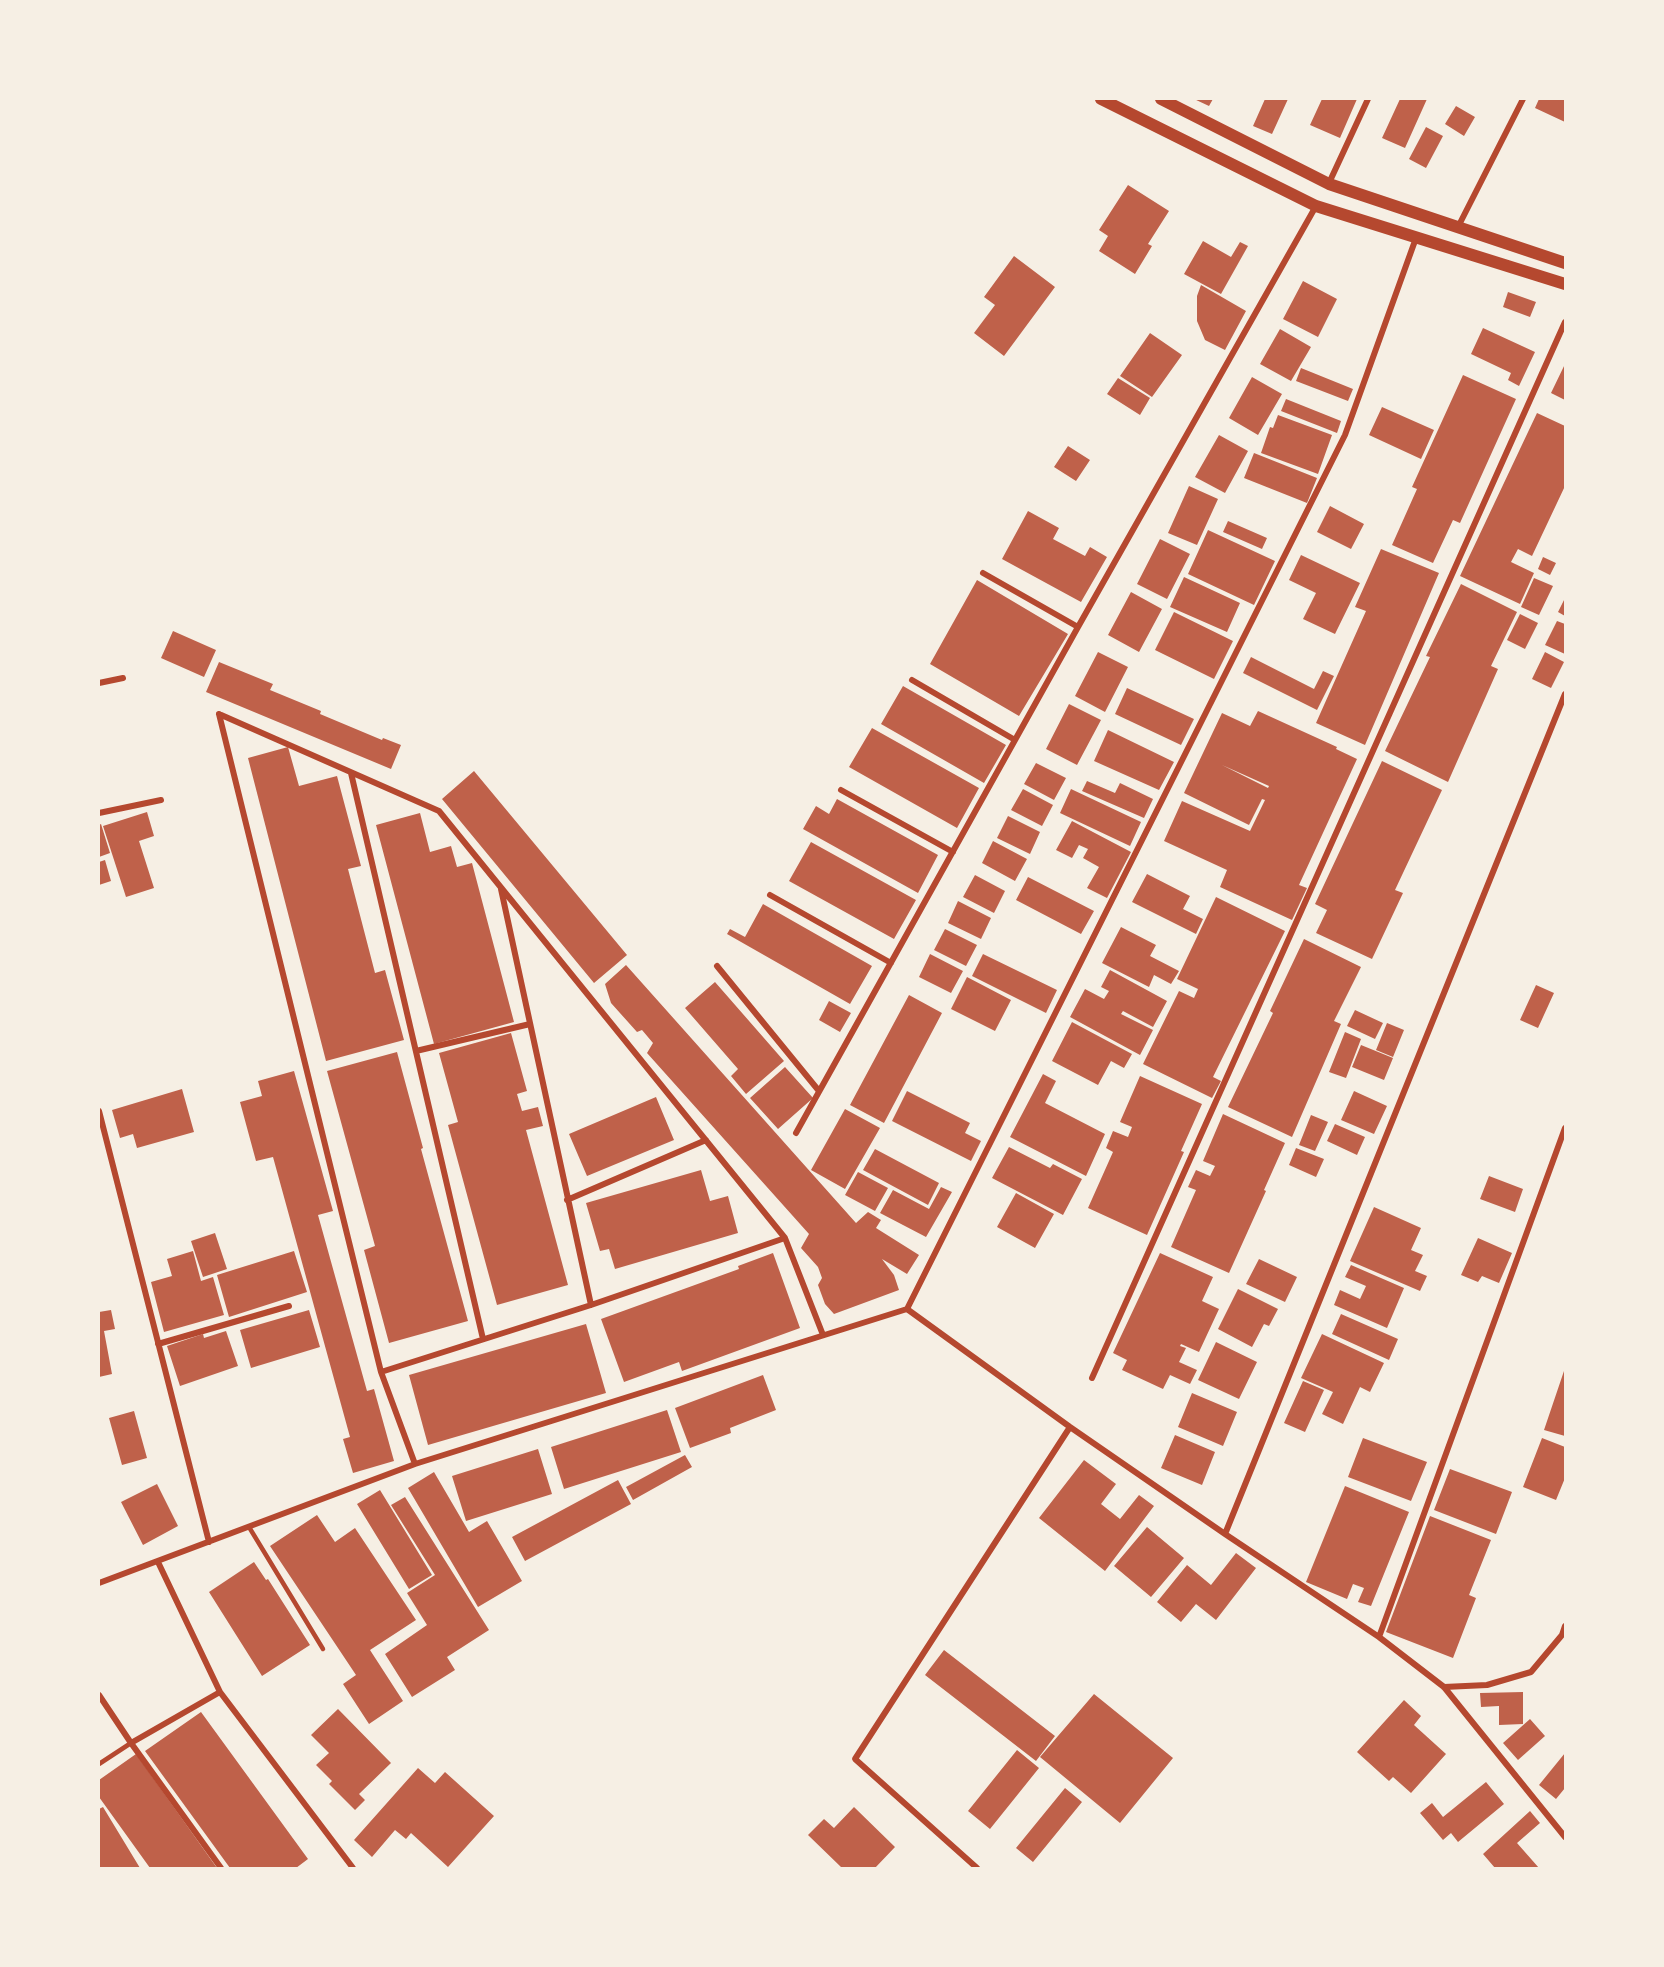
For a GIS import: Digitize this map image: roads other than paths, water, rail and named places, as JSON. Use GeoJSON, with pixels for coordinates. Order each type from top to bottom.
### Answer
{"type":"FeatureCollection","features":[{"type":"Feature","properties":{"kind":"main road"},"geometry":{"type":"LineString","coordinates":[[1101,99],[1316,206],[1565,284]]}},
{"type":"Feature","properties":{"kind":"main road"},"geometry":{"type":"LineString","coordinates":[[1161,99],[1329,184],[1565,263]]}},
{"type":"Feature","properties":{"kind":"street"},"geometry":{"type":"LineString","coordinates":[[1329,184],[1368,99]]}},
{"type":"Feature","properties":{"kind":"street"},"geometry":{"type":"LineString","coordinates":[[1458,227],[1523,99]]}},
{"type":"Feature","properties":{"kind":"street"},"geometry":{"type":"LineString","coordinates":[[796,1133],[1316,206]]}},
{"type":"Feature","properties":{"kind":"street"},"geometry":{"type":"LineString","coordinates":[[99,1583],[415,1464],[907,1309],[1345,435],[1416,238]]}},
{"type":"Feature","properties":{"kind":"street"},"geometry":{"type":"LineString","coordinates":[[1092,1378],[1565,322]]}},
{"type":"Feature","properties":{"kind":"street"},"geometry":{"type":"LineString","coordinates":[[983,573],[1078,627]]}},
{"type":"Feature","properties":{"kind":"street"},"geometry":{"type":"LineString","coordinates":[[99,683],[123,678]]}},
{"type":"Feature","properties":{"kind":"street"},"geometry":{"type":"LineString","coordinates":[[912,680],[1015,740]]}},
{"type":"Feature","properties":{"kind":"street"},"geometry":{"type":"LineString","coordinates":[[1225,1534],[1565,694]]}},
{"type":"Feature","properties":{"kind":"street"},"geometry":{"type":"LineString","coordinates":[[415,1464],[381,1372],[219,714],[439,811],[785,1238],[823,1335]]}},
{"type":"Feature","properties":{"kind":"street"},"geometry":{"type":"LineString","coordinates":[[351,772],[483,1339]]}},
{"type":"Feature","properties":{"kind":"street"},"geometry":{"type":"LineString","coordinates":[[842,790],[953,852]]}},
{"type":"Feature","properties":{"kind":"street"},"geometry":{"type":"LineString","coordinates":[[99,813],[161,800]]}},
{"type":"Feature","properties":{"kind":"street"},"geometry":{"type":"LineString","coordinates":[[501,888],[591,1305]]}},
{"type":"Feature","properties":{"kind":"street"},"geometry":{"type":"LineString","coordinates":[[770,895],[891,963]]}},
{"type":"Feature","properties":{"kind":"street"},"geometry":{"type":"LineString","coordinates":[[717,966],[819,1091]]}},
{"type":"Feature","properties":{"kind":"street"},"geometry":{"type":"LineString","coordinates":[[416,1051],[530,1024]]}},
{"type":"Feature","properties":{"kind":"street"},"geometry":{"type":"LineString","coordinates":[[99,1111],[209,1542]]}},
{"type":"Feature","properties":{"kind":"street"},"geometry":{"type":"LineString","coordinates":[[1379,1637],[1565,1128]]}},
{"type":"Feature","properties":{"kind":"street"},"geometry":{"type":"LineString","coordinates":[[567,1200],[706,1140]]}},
{"type":"Feature","properties":{"kind":"street"},"geometry":{"type":"LineString","coordinates":[[381,1372],[591,1305],[785,1238]]}},
{"type":"Feature","properties":{"kind":"street"},"geometry":{"type":"LineString","coordinates":[[158,1344],[289,1306]]}},
{"type":"Feature","properties":{"kind":"street"},"geometry":{"type":"LineString","coordinates":[[907,1309],[1070,1427],[1379,1637],[1444,1687],[1565,1837]]}},
{"type":"Feature","properties":{"kind":"street"},"geometry":{"type":"LineString","coordinates":[[977,1868],[855,1759],[1070,1427]]}},
{"type":"Feature","properties":{"kind":"street"},"geometry":{"type":"LineString","coordinates":[[158,1562],[220,1692],[353,1868]]}},
{"type":"Feature","properties":{"kind":"street"},"geometry":{"type":"LineString","coordinates":[[1444,1687],[1487,1685],[1531,1672],[1562,1635],[1565,1626]]}},
{"type":"Feature","properties":{"kind":"street"},"geometry":{"type":"LineString","coordinates":[[130,1743],[220,1692]]}},
{"type":"Feature","properties":{"kind":"street"},"geometry":{"type":"LineString","coordinates":[[99,1695],[130,1743],[221,1868]]}},
{"type":"Feature","properties":{"kind":"lane"},"geometry":{"type":"LineString","coordinates":[[249,1527],[323,1649]]}},
{"type":"Feature","properties":{"kind":"lane"},"geometry":{"type":"LineString","coordinates":[[99,1764],[130,1743]]}}]}
